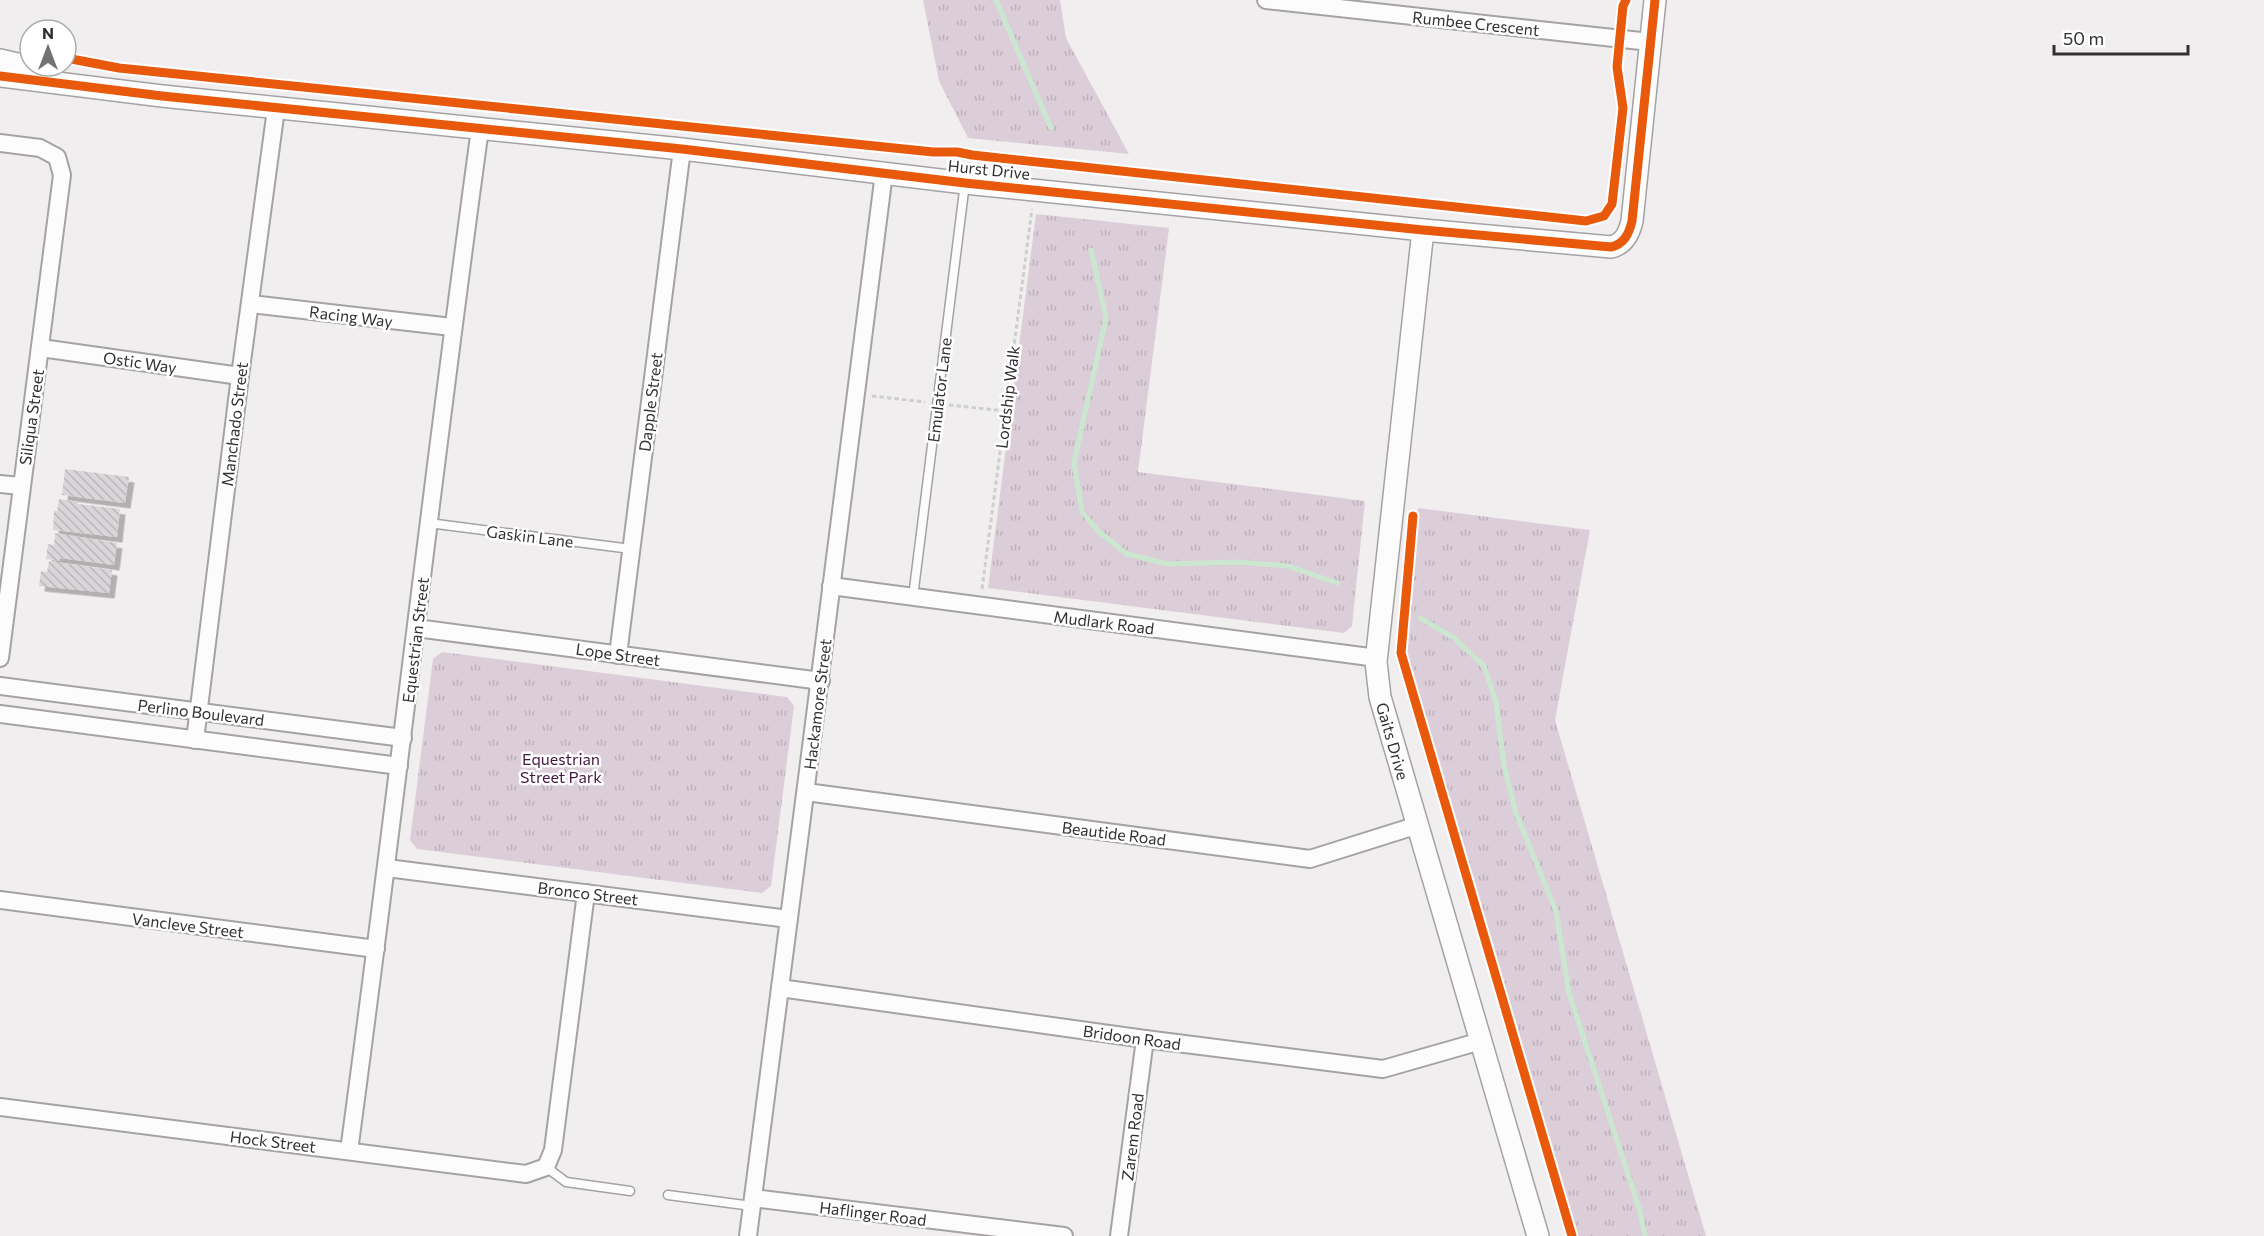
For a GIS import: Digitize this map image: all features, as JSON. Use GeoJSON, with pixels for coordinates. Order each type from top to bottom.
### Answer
{"type":"FeatureCollection","features":[{"type":"Feature","properties":{"kind":"street","name":"Rumbee Crescent"},"geometry":{"type":"LineString","coordinates":[[1266,0],[1650,42]]}},
{"type":"Feature","properties":{"kind":"street","name":"Hurst Drive"},"geometry":{"type":"LineString","coordinates":[[0,76],[276,109],[682,149],[965,183],[1597,247],[1619,245],[1629,234],[1655,0]]}},
{"type":"Feature","properties":{"kind":"street","name":"Hurst Drive"},"geometry":{"type":"LineString","coordinates":[[0,60],[162,96]]}},
{"type":"Feature","properties":{"kind":"street","name":"Manchado Street"},"geometry":{"type":"LineString","coordinates":[[195,740],[240,375],[276,109]]}},
{"type":"Feature","properties":{"kind":"street","name":"Equestrian Street"},"geometry":{"type":"LineString","coordinates":[[349,1151],[387,868],[452,327],[480,129]]}},
{"type":"Feature","properties":{"kind":"street","name":"Siliqua Street"},"geometry":{"type":"LineString","coordinates":[[0,143],[40,148],[57,157],[62,175],[0,658]]}},
{"type":"Feature","properties":{"kind":"street","name":"Dapple Street"},"geometry":{"type":"LineString","coordinates":[[618,655],[682,149]]}},
{"type":"Feature","properties":{"kind":"street","name":"Hackamore Street"},"geometry":{"type":"LineString","coordinates":[[748,1236],[884,173]]}},
{"type":"Feature","properties":{"kind":"street","name":"Gaits Drive"},"geometry":{"type":"LineString","coordinates":[[1423,230],[1377,657],[1380,697],[1538,1236]]}},
{"type":"Feature","properties":{"kind":"street","name":"Racing Way"},"geometry":{"type":"LineString","coordinates":[[251,304],[452,327]]}},
{"type":"Feature","properties":{"kind":"street","name":"Ostic Way"},"geometry":{"type":"LineString","coordinates":[[41,348],[240,375]]}},
{"type":"Feature","properties":{"kind":"street"},"geometry":{"type":"LineString","coordinates":[[0,484],[21,486]]}},
{"type":"Feature","properties":{"kind":"street","name":"Mudlark Road"},"geometry":{"type":"LineString","coordinates":[[831,585],[1377,657]]}},
{"type":"Feature","properties":{"kind":"street","name":"Lope Street"},"geometry":{"type":"LineString","coordinates":[[416,628],[820,681]]}},
{"type":"Feature","properties":{"kind":"street","name":"Perlino Boulevard"},"geometry":{"type":"LineString","coordinates":[[0,686],[403,738]]}},
{"type":"Feature","properties":{"kind":"street","name":"Perlino Boulevard"},"geometry":{"type":"LineString","coordinates":[[0,714],[399,766]]}},
{"type":"Feature","properties":{"kind":"street","name":"Beautide Road"},"geometry":{"type":"LineString","coordinates":[[806,792],[1310,859],[1418,825]]}},
{"type":"Feature","properties":{"kind":"street","name":"Bronco Street"},"geometry":{"type":"LineString","coordinates":[[387,868],[789,919]]}},
{"type":"Feature","properties":{"kind":"street"},"geometry":{"type":"LineString","coordinates":[[546,1167],[553,1150],[586,893]]}},
{"type":"Feature","properties":{"kind":"street","name":"Vancleve Street"},"geometry":{"type":"LineString","coordinates":[[0,900],[376,949]]}},
{"type":"Feature","properties":{"kind":"street","name":"Bridoon Road"},"geometry":{"type":"LineString","coordinates":[[780,988],[1145,1039],[1383,1069],[1481,1041]]}},
{"type":"Feature","properties":{"kind":"street","name":"Zarem Road"},"geometry":{"type":"LineString","coordinates":[[1119,1236],[1145,1039]]}},
{"type":"Feature","properties":{"kind":"street","name":"Hock Street"},"geometry":{"type":"LineString","coordinates":[[0,1107],[526,1174],[546,1167]]}},
{"type":"Feature","properties":{"kind":"street","name":"Haflinger Road"},"geometry":{"type":"LineString","coordinates":[[753,1202],[1064,1236]]}},
{"type":"Feature","properties":{"kind":"lane","name":"Emulator Lane"},"geometry":{"type":"LineString","coordinates":[[913,597],[965,183]]}},
{"type":"Feature","properties":{"kind":"lane","name":"Gaskin Lane"},"geometry":{"type":"LineString","coordinates":[[429,523],[631,549]]}},
{"type":"Feature","properties":{"kind":"lane"},"geometry":{"type":"LineString","coordinates":[[546,1167],[566,1182],[630,1191]]}},
{"type":"Feature","properties":{"kind":"lane","name":"Haflinger Road"},"geometry":{"type":"LineString","coordinates":[[668,1195],[753,1202]]}},
{"type":"Feature","properties":{"kind":"green space"},"geometry":{"type":"Polygon","coordinates":[[[923,0],[1060,0],[1066,38],[1129,154],[968,138],[939,81],[923,0]]]}},
{"type":"Feature","properties":{"kind":"green space"},"geometry":{"type":"Polygon","coordinates":[[[1036,214],[1169,228],[1138,472],[1365,501],[1352,626],[1344,633],[988,588],[1036,214]]]}},
{"type":"Feature","properties":{"kind":"green space"},"geometry":{"type":"Polygon","coordinates":[[[1418,508],[1590,530],[1555,720],[1706,1236],[1566,1236],[1401,669],[1418,508]]]}},
{"type":"Feature","properties":{"kind":"green space","name":"Equestrian Street Park"},"geometry":{"type":"Polygon","coordinates":[[[442,652],[787,697],[794,706],[771,886],[762,893],[417,849],[410,840],[433,659],[442,652]]]}},
{"type":"Feature","properties":{"kind":"building"},"geometry":{"type":"Polygon","coordinates":[[[65,469],[129,477],[125,503],[62,495],[65,469]]]}},
{"type":"Feature","properties":{"kind":"building"},"geometry":{"type":"Polygon","coordinates":[[[59,499],[78,502],[78,504],[120,509],[117,537],[53,530],[54,511],[57,511],[59,499]]]}},
{"type":"Feature","properties":{"kind":"building"},"geometry":{"type":"Polygon","coordinates":[[[55,533],[117,543],[114,565],[60,558],[60,561],[46,559],[48,544],[54,545],[55,533]]]}},
{"type":"Feature","properties":{"kind":"building"},"geometry":{"type":"Polygon","coordinates":[[[49,561],[112,570],[109,593],[39,586],[41,571],[47,572],[49,561]]]}},
{"type":"Feature","properties":{"kind":"waterway"},"geometry":{"type":"LineString","coordinates":[[996,0],[1051,128]]}},
{"type":"Feature","properties":{"kind":"waterway"},"geometry":{"type":"LineString","coordinates":[[1091,250],[1106,318],[1074,462],[1082,512],[1099,532],[1127,554],[1168,564],[1236,562],[1288,566],[1337,583]]}},
{"type":"Feature","properties":{"kind":"waterway"},"geometry":{"type":"LineString","coordinates":[[1420,618],[1454,638],[1484,666],[1496,702],[1504,765],[1516,813],[1556,911],[1569,993],[1640,1211],[1645,1236]]}},
{"type":"Feature","properties":{"kind":"cycle path"},"geometry":{"type":"LineString","coordinates":[[78,60],[119,68],[933,152],[957,152],[1586,221],[1604,216],[1612,204],[1623,108],[1617,67],[1623,6],[1626,0]]}},
{"type":"Feature","properties":{"kind":"cycle path"},"geometry":{"type":"LineString","coordinates":[[0,76],[162,96],[682,149],[965,183],[1611,247],[1619,244],[1625,238],[1632,221],[1655,0]]}},
{"type":"Feature","properties":{"kind":"cycle path"},"geometry":{"type":"LineString","coordinates":[[1413,516],[1401,653],[1572,1236]]}}]}
